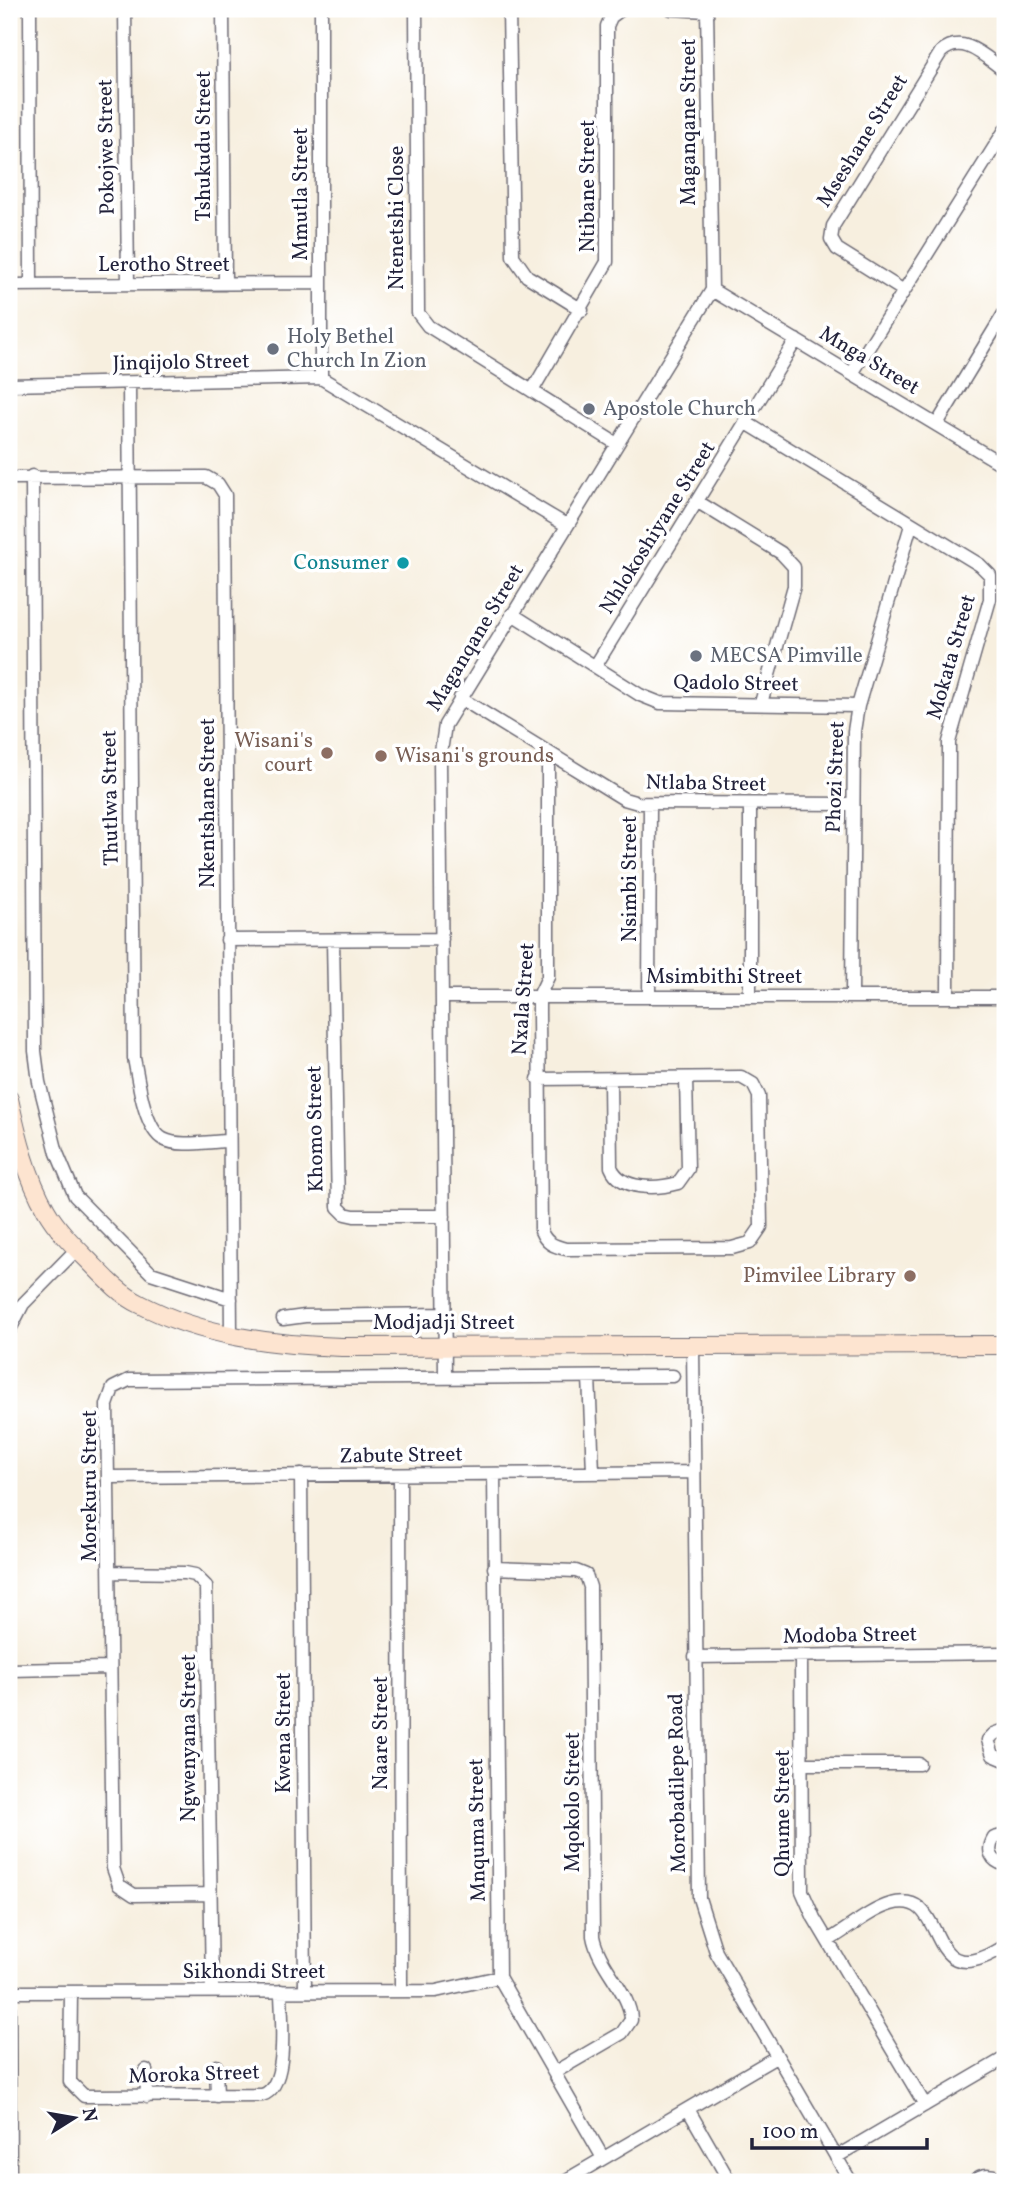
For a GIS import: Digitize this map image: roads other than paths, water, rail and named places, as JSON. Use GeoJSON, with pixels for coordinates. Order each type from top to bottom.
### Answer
{"type":"FeatureCollection","features":[{"type":"Feature","properties":{"kind":"street"},"geometry":{"type":"LineString","coordinates":[[30,9],[31,284]]}},
{"type":"Feature","properties":{"kind":"street","name":"Pokojwe Street"},"geometry":{"type":"LineString","coordinates":[[125,9],[128,284]]}},
{"type":"Feature","properties":{"kind":"street","name":"Tshukudu Street"},"geometry":{"type":"LineString","coordinates":[[223,9],[225,284]]}},
{"type":"Feature","properties":{"kind":"street","name":"Mmutla Street"},"geometry":{"type":"LineString","coordinates":[[321,9],[321,378]]}},
{"type":"Feature","properties":{"kind":"street","name":"Ntenetshi Close"},"geometry":{"type":"LineString","coordinates":[[416,9],[417,310],[428,326],[617,444]]}},
{"type":"Feature","properties":{"kind":"street"},"geometry":{"type":"LineString","coordinates":[[509,9],[514,260],[534,281],[582,310]]}},
{"type":"Feature","properties":{"kind":"street","name":"Ntibane Street"},"geometry":{"type":"LineString","coordinates":[[532,391],[600,279],[609,256],[607,26],[611,17],[622,9]]}},
{"type":"Feature","properties":{"kind":"street"},"geometry":{"type":"LineString","coordinates":[[671,9],[707,10]]}},
{"type":"Feature","properties":{"kind":"street","name":"Maganqane Street"},"geometry":{"type":"LineString","coordinates":[[445,1378],[440,758],[445,725],[712,290],[707,10]]}},
{"type":"Feature","properties":{"kind":"street","name":"Mseshane Street"},"geometry":{"type":"LineString","coordinates":[[904,291],[837,250],[831,239],[833,226],[941,52],[952,44],[963,43],[1005,71]]}},
{"type":"Feature","properties":{"kind":"street"},"geometry":{"type":"LineString","coordinates":[[853,372],[1005,130]]}},
{"type":"Feature","properties":{"kind":"street","name":"Lerotho Street"},"geometry":{"type":"LineString","coordinates":[[9,285],[320,283]]}},
{"type":"Feature","properties":{"kind":"street","name":"Mnga Street"},"geometry":{"type":"LineString","coordinates":[[712,290],[853,372],[1005,466]]}},
{"type":"Feature","properties":{"kind":"street"},"geometry":{"type":"LineString","coordinates":[[937,424],[1005,312]]}},
{"type":"Feature","properties":{"kind":"street","name":"Nhlokoshiyane Street"},"geometry":{"type":"LineString","coordinates":[[596,665],[796,340]]}},
{"type":"Feature","properties":{"kind":"street"},"geometry":{"type":"LineString","coordinates":[[321,378],[566,526]]}},
{"type":"Feature","properties":{"kind":"street","name":"Jinqijolo Street"},"geometry":{"type":"LineString","coordinates":[[9,385],[321,378]]}},
{"type":"Feature","properties":{"kind":"street","name":"Thutlwa Street"},"geometry":{"type":"LineString","coordinates":[[129,384],[134,1058],[150,1124],[158,1136],[176,1142],[229,1141]]}},
{"type":"Feature","properties":{"kind":"street","name":"Mokata Street"},"geometry":{"type":"LineString","coordinates":[[745,422],[983,567],[992,583],[949,741],[948,997]]}},
{"type":"Feature","properties":{"kind":"street"},"geometry":{"type":"LineString","coordinates":[[32,476],[35,1051],[47,1118],[72,1191],[151,1273],[231,1299]]}},
{"type":"Feature","properties":{"kind":"street","name":"Nkentshane Street"},"geometry":{"type":"LineString","coordinates":[[9,478],[206,477],[218,484],[226,499],[231,1335]]}},
{"type":"Feature","properties":{"kind":"street"},"geometry":{"type":"LineString","coordinates":[[698,502],[781,553],[794,568],[794,586],[761,703]]}},
{"type":"Feature","properties":{"kind":"street","name":"Phozi Street"},"geometry":{"type":"LineString","coordinates":[[852,997],[854,731],[858,706],[911,525]]}},
{"type":"Feature","properties":{"kind":"street","name":"Qadolo Street"},"geometry":{"type":"LineString","coordinates":[[512,614],[640,695],[660,703],[858,706]]}},
{"type":"Feature","properties":{"kind":"street","name":"Ntlaba Street"},"geometry":{"type":"LineString","coordinates":[[460,698],[624,799],[650,805],[853,804]]}},
{"type":"Feature","properties":{"kind":"street","name":"Nxala Street"},"geometry":{"type":"LineString","coordinates":[[548,754],[548,977],[539,996],[538,1079],[541,1231],[550,1244],[566,1249],[732,1248],[753,1240],[761,1227],[758,1090],[741,1077],[686,1079]]}},
{"type":"Feature","properties":{"kind":"street","name":"Nsimbi Street"},"geometry":{"type":"LineString","coordinates":[[649,996],[650,805]]}},
{"type":"Feature","properties":{"kind":"street"},"geometry":{"type":"LineString","coordinates":[[750,805],[750,995]]}},
{"type":"Feature","properties":{"kind":"street"},"geometry":{"type":"LineString","coordinates":[[227,940],[442,939]]}},
{"type":"Feature","properties":{"kind":"street","name":"Khomo Street"},"geometry":{"type":"LineString","coordinates":[[333,940],[338,1207],[345,1214],[354,1216],[444,1216]]}},
{"type":"Feature","properties":{"kind":"street","name":"Msimbithi Street"},"geometry":{"type":"LineString","coordinates":[[443,997],[1005,997]]}},
{"type":"Feature","properties":{"kind":"street"},"geometry":{"type":"LineString","coordinates":[[538,1079],[686,1079],[686,1173],[678,1183],[649,1186],[627,1184],[611,1167],[610,1080]]}},
{"type":"Feature","properties":{"kind":"street","name":"Modjadji Street"},"geometry":{"type":"LineString","coordinates":[[9,1099],[34,1186],[46,1211],[77,1249],[115,1286],[139,1304],[231,1335],[291,1346],[1005,1345]]}},
{"type":"Feature","properties":{"kind":"street"},"geometry":{"type":"LineString","coordinates":[[9,1331],[23,1304],[77,1249]]}},
{"type":"Feature","properties":{"kind":"street"},"geometry":{"type":"LineString","coordinates":[[283,1319],[305,1316],[445,1314]]}},
{"type":"Feature","properties":{"kind":"street","name":"Morobadilepe Road"},"geometry":{"type":"LineString","coordinates":[[693,1345],[699,1898],[716,1952],[851,2182]]}},
{"type":"Feature","properties":{"kind":"street","name":"Morekuru Street"},"geometry":{"type":"LineString","coordinates":[[209,1894],[134,1895],[125,1892],[115,1876],[110,1668],[108,1401],[111,1390],[124,1381],[673,1376]]}},
{"type":"Feature","properties":{"kind":"street"},"geometry":{"type":"LineString","coordinates":[[589,1377],[593,1471]]}},
{"type":"Feature","properties":{"kind":"street","name":"Zabute Street"},"geometry":{"type":"LineString","coordinates":[[109,1477],[694,1472]]}},
{"type":"Feature","properties":{"kind":"street","name":"Mnquma Street"},"geometry":{"type":"LineString","coordinates":[[494,1474],[499,1978]]}},
{"type":"Feature","properties":{"kind":"street","name":"Kwena Street"},"geometry":{"type":"LineString","coordinates":[[301,1475],[305,1991]]}},
{"type":"Feature","properties":{"kind":"street","name":"Naare Street"},"geometry":{"type":"LineString","coordinates":[[400,1475],[401,1990]]}},
{"type":"Feature","properties":{"kind":"street","name":"Mqokolo Street"},"geometry":{"type":"LineString","coordinates":[[494,1569],[576,1570],[586,1575],[590,1587],[593,1936],[595,1949],[628,2006],[631,2020],[622,2033],[555,2072]]}},
{"type":"Feature","properties":{"kind":"street","name":"Ngwenyana Street"},"geometry":{"type":"LineString","coordinates":[[110,1572],[185,1573],[195,1575],[206,1586],[212,1991]]}},
{"type":"Feature","properties":{"kind":"street","name":"Modoba Street"},"geometry":{"type":"LineString","coordinates":[[695,1657],[1005,1653]]}},
{"type":"Feature","properties":{"kind":"street","name":"Qhume Street"},"geometry":{"type":"LineString","coordinates":[[801,1656],[802,1891],[814,1918],[925,2105]]}},
{"type":"Feature","properties":{"kind":"street"},"geometry":{"type":"LineString","coordinates":[[9,1670],[110,1668]]}},
{"type":"Feature","properties":{"kind":"street"},"geometry":{"type":"LineString","coordinates":[[1005,1730],[993,1734],[988,1740],[988,1748],[993,1755],[1005,1760]]}},
{"type":"Feature","properties":{"kind":"street"},"geometry":{"type":"LineString","coordinates":[[803,1764],[919,1764]]}},
{"type":"Feature","properties":{"kind":"street"},"geometry":{"type":"LineString","coordinates":[[1005,1835],[994,1838],[990,1846],[990,1855],[995,1861],[1005,1865]]}},
{"type":"Feature","properties":{"kind":"street"},"geometry":{"type":"LineString","coordinates":[[829,1940],[890,1904],[910,1903],[923,1910],[946,1950],[957,1960],[972,1963],[1005,1945]]}},
{"type":"Feature","properties":{"kind":"street"},"geometry":{"type":"LineString","coordinates":[[9,1965],[10,2182]]}},
{"type":"Feature","properties":{"kind":"street"},"geometry":{"type":"LineString","coordinates":[[499,1978],[603,2158]]}},
{"type":"Feature","properties":{"kind":"street","name":"Sikhondi Street"},"geometry":{"type":"LineString","coordinates":[[9,1993],[436,1991],[499,1978]]}},
{"type":"Feature","properties":{"kind":"street","name":"Moroka Street"},"geometry":{"type":"LineString","coordinates":[[71,1992],[70,2082],[75,2091],[85,2096],[147,2097],[262,2095],[274,2088],[280,2064],[281,1991]]}},
{"type":"Feature","properties":{"kind":"street"},"geometry":{"type":"LineString","coordinates":[[563,2182],[776,2057]]}},
{"type":"Feature","properties":{"kind":"street"},"geometry":{"type":"LineString","coordinates":[[836,2157],[1005,2058]]}},
{"type":"Feature","properties":{"kind":"street"},"geometry":{"type":"LineString","coordinates":[[216,2066],[216,2096]]}},
{"type":"Feature","properties":{"kind":"street"},"geometry":{"type":"LineString","coordinates":[[146,2070],[147,2097]]}},
{"type":"Feature","properties":{"kind":"street"},"geometry":{"type":"LineString","coordinates":[[688,2109],[730,2182]]}},
{"type":"Feature","properties":{"kind":"street"},"geometry":{"type":"LineString","coordinates":[[974,2182],[983,2176],[993,2175],[1005,2181]]}},
{"type":"Feature","properties":{"kind":"place","name":"Holy Bethel Church In Zion"},"geometry":{"type":"Point","coordinates":[273,349]}},
{"type":"Feature","properties":{"kind":"place","name":"Apostole Church"},"geometry":{"type":"Point","coordinates":[589,409]}},
{"type":"Feature","properties":{"kind":"place","name":"Consumer"},"geometry":{"type":"Point","coordinates":[403,563]}},
{"type":"Feature","properties":{"kind":"place","name":"MECSA Pimville"},"geometry":{"type":"Point","coordinates":[696,656]}},
{"type":"Feature","properties":{"kind":"place","name":"Wisani's court"},"geometry":{"type":"Point","coordinates":[327,753]}},
{"type":"Feature","properties":{"kind":"place","name":"Wisani's grounds"},"geometry":{"type":"Point","coordinates":[381,756]}},
{"type":"Feature","properties":{"kind":"place","name":"Pimvilee Library"},"geometry":{"type":"Point","coordinates":[910,1276]}}]}
